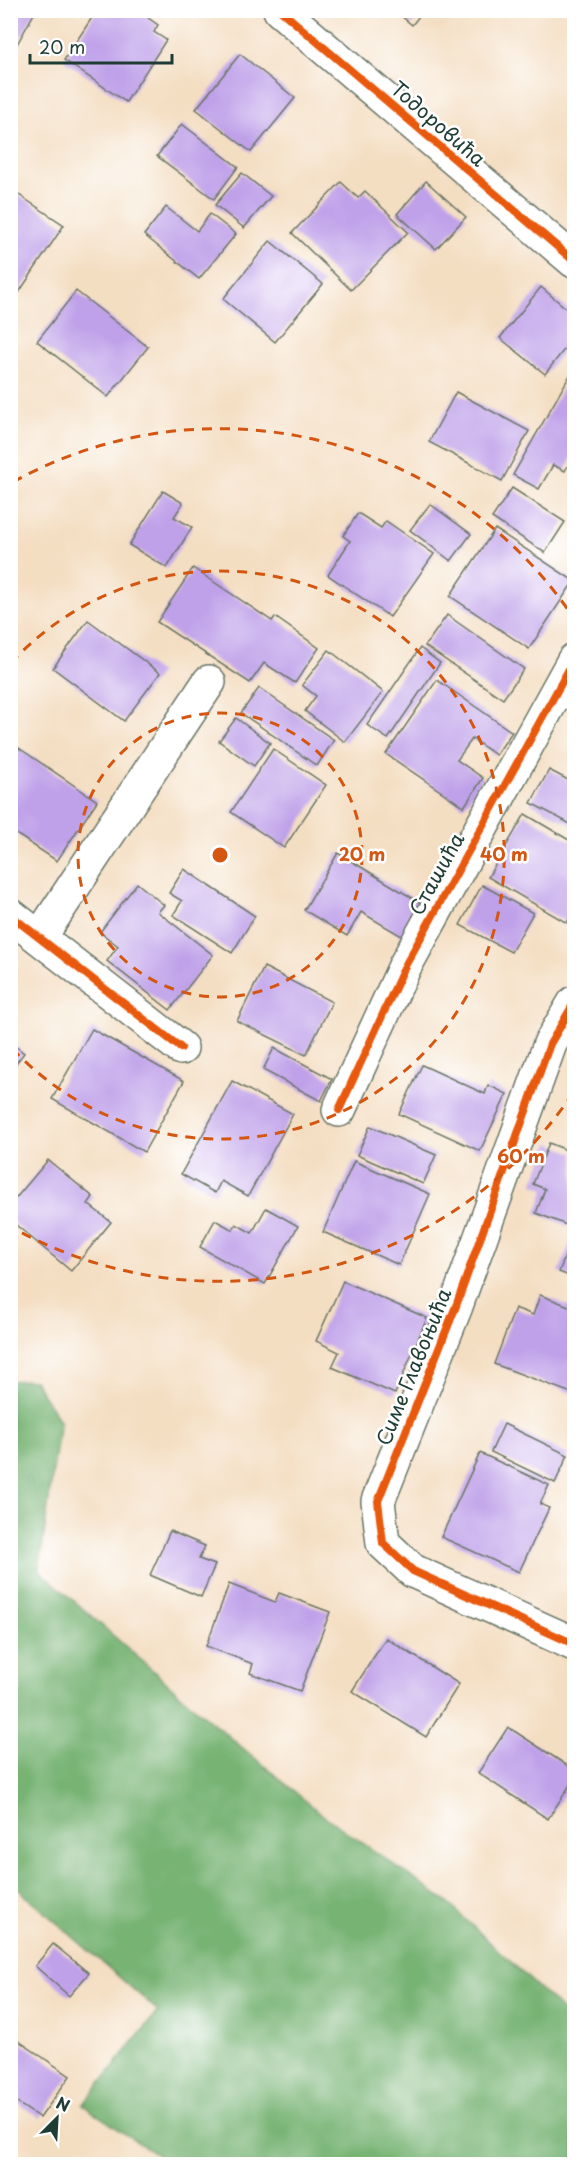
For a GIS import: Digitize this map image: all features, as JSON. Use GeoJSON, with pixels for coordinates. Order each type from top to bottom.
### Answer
{"type":"FeatureCollection","features":[{"type":"Feature","properties":{"kind":"street","name":"Тодоровића"},"geometry":{"type":"LineString","coordinates":[[280,10],[574,261]]}},
{"type":"Feature","properties":{"kind":"street","name":"Сташића"},"geometry":{"type":"LineString","coordinates":[[339,1110],[405,966],[574,660]]}},
{"type":"Feature","properties":{"kind":"street"},"geometry":{"type":"LineString","coordinates":[[40,937],[209,682]]}},
{"type":"Feature","properties":{"kind":"street"},"geometry":{"type":"LineString","coordinates":[[10,915],[181,1048]]}},
{"type":"Feature","properties":{"kind":"street","name":"Симе Главоњића"},"geometry":{"type":"LineString","coordinates":[[574,1003],[550,1044],[456,1306],[378,1501],[382,1544],[413,1571],[574,1644]]}},
{"type":"Feature","properties":{"kind":"green space"},"geometry":{"type":"Polygon","coordinates":[[[34,1380],[60,1421],[39,1570],[193,1706],[320,1813],[447,1902],[564,2012],[574,2027],[574,2164],[170,2164],[83,2105],[158,2011],[11,1883],[10,1381],[34,1380]]]}},
{"type":"Feature","properties":{"kind":"building"},"geometry":{"type":"Polygon","coordinates":[[[10,10],[36,10],[16,46],[10,43],[10,10]]]}},
{"type":"Feature","properties":{"kind":"building"},"geometry":{"type":"Polygon","coordinates":[[[97,10],[137,10],[158,25],[154,32],[166,40],[126,102],[64,60],[97,10]]]}},
{"type":"Feature","properties":{"kind":"building"},"geometry":{"type":"Polygon","coordinates":[[[394,10],[424,10],[412,25],[394,10]]]}},
{"type":"Feature","properties":{"kind":"building"},"geometry":{"type":"Polygon","coordinates":[[[240,54],[295,98],[251,152],[196,109],[240,54]]]}},
{"type":"Feature","properties":{"kind":"building"},"geometry":{"type":"Polygon","coordinates":[[[182,124],[238,167],[214,199],[157,156],[182,124]]]}},
{"type":"Feature","properties":{"kind":"building"},"geometry":{"type":"Polygon","coordinates":[[[242,173],[271,196],[244,228],[215,205],[242,173]]]}},
{"type":"Feature","properties":{"kind":"building"},"geometry":{"type":"Polygon","coordinates":[[[426,181],[466,217],[436,249],[397,214],[426,181]]]}},
{"type":"Feature","properties":{"kind":"building"},"geometry":{"type":"Polygon","coordinates":[[[341,182],[358,198],[365,191],[408,232],[351,290],[292,233],[341,182]]]}},
{"type":"Feature","properties":{"kind":"building"},"geometry":{"type":"Polygon","coordinates":[[[10,189],[64,225],[16,297],[10,293],[10,189]]]}},
{"type":"Feature","properties":{"kind":"building"},"geometry":{"type":"Polygon","coordinates":[[[166,207],[197,231],[210,214],[236,234],[199,279],[144,235],[166,207]]]}},
{"type":"Feature","properties":{"kind":"building"},"geometry":{"type":"Polygon","coordinates":[[[270,241],[323,284],[275,342],[223,299],[270,241]]]}},
{"type":"Feature","properties":{"kind":"building"},"geometry":{"type":"Polygon","coordinates":[[[541,287],[574,315],[574,337],[545,374],[500,338],[541,287]]]}},
{"type":"Feature","properties":{"kind":"building"},"geometry":{"type":"Polygon","coordinates":[[[76,291],[148,347],[108,397],[37,341],[76,291]]]}},
{"type":"Feature","properties":{"kind":"building"},"geometry":{"type":"Polygon","coordinates":[[[573,370],[574,454],[565,471],[553,465],[539,489],[513,475],[573,370]]]}},
{"type":"Feature","properties":{"kind":"building"},"geometry":{"type":"Polygon","coordinates":[[[456,392],[529,431],[502,481],[429,442],[456,392]]]}},
{"type":"Feature","properties":{"kind":"building"},"geometry":{"type":"Polygon","coordinates":[[[512,488],[565,522],[545,553],[492,518],[512,488]]]}},
{"type":"Feature","properties":{"kind":"building"},"geometry":{"type":"Polygon","coordinates":[[[163,491],[183,503],[174,517],[192,527],[167,568],[129,545],[163,491]]]}},
{"type":"Feature","properties":{"kind":"building"},"geometry":{"type":"Polygon","coordinates":[[[430,504],[471,534],[451,561],[410,530],[430,504]]]}},
{"type":"Feature","properties":{"kind":"building"},"geometry":{"type":"Polygon","coordinates":[[[358,513],[381,528],[386,521],[434,554],[390,617],[328,575],[350,541],[343,536],[358,513]]]}},
{"type":"Feature","properties":{"kind":"building"},"geometry":{"type":"Polygon","coordinates":[[[495,529],[574,581],[529,649],[450,596],[495,529]]]}},
{"type":"Feature","properties":{"kind":"building"},"geometry":{"type":"Polygon","coordinates":[[[193,568],[272,621],[275,617],[319,648],[295,683],[264,663],[250,683],[157,622],[193,568]]]}},
{"type":"Feature","properties":{"kind":"building"},"geometry":{"type":"Polygon","coordinates":[[[447,615],[524,669],[503,699],[425,646],[447,615]]]}},
{"type":"Feature","properties":{"kind":"building"},"geometry":{"type":"Polygon","coordinates":[[[88,620],[160,673],[124,721],[53,668],[88,620]]]}},
{"type":"Feature","properties":{"kind":"building"},"geometry":{"type":"Polygon","coordinates":[[[420,648],[440,663],[388,739],[367,725],[420,648]]]}},
{"type":"Feature","properties":{"kind":"building"},"geometry":{"type":"Polygon","coordinates":[[[329,650],[383,692],[345,742],[305,711],[316,696],[302,685],[329,650]]]}},
{"type":"Feature","properties":{"kind":"building"},"geometry":{"type":"Polygon","coordinates":[[[437,680],[512,732],[496,755],[472,739],[457,760],[483,778],[464,807],[386,754],[437,680]]]}},
{"type":"Feature","properties":{"kind":"building"},"geometry":{"type":"Polygon","coordinates":[[[259,688],[334,740],[317,766],[241,713],[259,688]]]}},
{"type":"Feature","properties":{"kind":"building"},"geometry":{"type":"Polygon","coordinates":[[[236,718],[270,743],[254,766],[219,741],[236,718]]]}},
{"type":"Feature","properties":{"kind":"building"},"geometry":{"type":"Polygon","coordinates":[[[19,748],[97,801],[57,861],[10,830],[10,760],[19,748]]]}},
{"type":"Feature","properties":{"kind":"building"},"geometry":{"type":"Polygon","coordinates":[[[273,749],[326,785],[284,848],[231,812],[273,749]]]}},
{"type":"Feature","properties":{"kind":"building"},"geometry":{"type":"Polygon","coordinates":[[[549,770],[574,783],[574,826],[531,803],[549,770]]]}},
{"type":"Feature","properties":{"kind":"building"},"geometry":{"type":"Polygon","coordinates":[[[525,814],[574,843],[574,910],[567,923],[488,877],[525,814]]]}},
{"type":"Feature","properties":{"kind":"building"},"geometry":{"type":"Polygon","coordinates":[[[338,853],[424,905],[405,938],[361,912],[347,936],[304,910],[338,853]]]}},
{"type":"Feature","properties":{"kind":"building"},"geometry":{"type":"Polygon","coordinates":[[[184,869],[255,916],[232,953],[173,915],[182,901],[169,893],[184,869]]]}},
{"type":"Feature","properties":{"kind":"building"},"geometry":{"type":"Polygon","coordinates":[[[137,883],[164,905],[158,912],[213,955],[170,1010],[107,961],[118,946],[100,932],[137,883]]]}},
{"type":"Feature","properties":{"kind":"building"},"geometry":{"type":"Polygon","coordinates":[[[482,885],[533,913],[511,952],[460,925],[482,885]]]}},
{"type":"Feature","properties":{"kind":"building"},"geometry":{"type":"Polygon","coordinates":[[[264,967],[332,1002],[306,1055],[237,1021],[264,967]]]}},
{"type":"Feature","properties":{"kind":"building"},"geometry":{"type":"Polygon","coordinates":[[[92,1029],[184,1081],[144,1152],[52,1099],[92,1029]]]}},
{"type":"Feature","properties":{"kind":"building"},"geometry":{"type":"Polygon","coordinates":[[[10,1042],[24,1053],[10,1071],[10,1042]]]}},
{"type":"Feature","properties":{"kind":"building"},"geometry":{"type":"Polygon","coordinates":[[[274,1048],[332,1079],[321,1101],[263,1070],[274,1048]]]}},
{"type":"Feature","properties":{"kind":"building"},"geometry":{"type":"Polygon","coordinates":[[[422,1065],[485,1094],[488,1085],[507,1094],[480,1151],[399,1114],[422,1065]]]}},
{"type":"Feature","properties":{"kind":"building"},"geometry":{"type":"Polygon","coordinates":[[[232,1081],[293,1114],[248,1196],[221,1181],[215,1193],[181,1174],[232,1081]]]}},
{"type":"Feature","properties":{"kind":"building"},"geometry":{"type":"Polygon","coordinates":[[[370,1126],[436,1155],[423,1184],[357,1155],[370,1126]]]}},
{"type":"Feature","properties":{"kind":"building"},"geometry":{"type":"Polygon","coordinates":[[[549,1143],[574,1153],[574,1228],[536,1213],[545,1189],[533,1184],[549,1143]]]}},
{"type":"Feature","properties":{"kind":"building"},"geometry":{"type":"Polygon","coordinates":[[[48,1160],[93,1197],[88,1204],[111,1222],[71,1271],[10,1220],[10,1205],[48,1160]]]}},
{"type":"Feature","properties":{"kind":"building"},"geometry":{"type":"Polygon","coordinates":[[[354,1161],[430,1194],[399,1265],[323,1232],[354,1161]]]}},
{"type":"Feature","properties":{"kind":"building"},"geometry":{"type":"Polygon","coordinates":[[[266,1208],[298,1226],[265,1284],[200,1247],[215,1220],[233,1230],[236,1224],[252,1233],[266,1208]]]}},
{"type":"Feature","properties":{"kind":"building"},"geometry":{"type":"Polygon","coordinates":[[[571,1241],[574,1242],[574,1278],[559,1272],[571,1241]]]}},
{"type":"Feature","properties":{"kind":"building"},"geometry":{"type":"Polygon","coordinates":[[[343,1281],[427,1318],[395,1394],[332,1367],[339,1352],[316,1341],[343,1281]]]}},
{"type":"Feature","properties":{"kind":"building"},"geometry":{"type":"Polygon","coordinates":[[[540,1295],[574,1308],[572,1330],[574,1330],[574,1394],[494,1364],[515,1308],[533,1315],[540,1295]]]}},
{"type":"Feature","properties":{"kind":"building"},"geometry":{"type":"Polygon","coordinates":[[[504,1424],[568,1455],[555,1483],[491,1452],[504,1424]]]}},
{"type":"Feature","properties":{"kind":"building"},"geometry":{"type":"Polygon","coordinates":[[[480,1453],[549,1485],[540,1504],[549,1508],[519,1572],[441,1537],[480,1453]]]}},
{"type":"Feature","properties":{"kind":"building"},"geometry":{"type":"Polygon","coordinates":[[[170,1531],[205,1546],[199,1559],[215,1565],[201,1597],[150,1575],[170,1531]]]}},
{"type":"Feature","properties":{"kind":"building"},"geometry":{"type":"Polygon","coordinates":[[[229,1584],[275,1602],[279,1593],[330,1612],[300,1691],[250,1673],[253,1664],[206,1646],[229,1584]]]}},
{"type":"Feature","properties":{"kind":"building"},"geometry":{"type":"Polygon","coordinates":[[[386,1638],[459,1684],[426,1737],[352,1691],[386,1638]]]}},
{"type":"Feature","properties":{"kind":"building"},"geometry":{"type":"Polygon","coordinates":[[[508,1727],[574,1770],[574,1779],[548,1819],[478,1773],[508,1727]]]}},
{"type":"Feature","properties":{"kind":"building"},"geometry":{"type":"Polygon","coordinates":[[[53,1944],[89,1973],[69,1996],[35,1966],[53,1944]]]}},
{"type":"Feature","properties":{"kind":"building"},"geometry":{"type":"Polygon","coordinates":[[[10,2035],[70,2076],[40,2118],[10,2098],[10,2035]]]}},
{"type":"Feature","properties":{"kind":"cycle path"},"geometry":{"type":"LineString","coordinates":[[280,10],[574,261]]}},
{"type":"Feature","properties":{"kind":"cycle path"},"geometry":{"type":"LineString","coordinates":[[339,1110],[405,966],[574,660]]}},
{"type":"Feature","properties":{"kind":"cycle path"},"geometry":{"type":"LineString","coordinates":[[10,915],[181,1048]]}},
{"type":"Feature","properties":{"kind":"cycle path"},"geometry":{"type":"LineString","coordinates":[[574,1003],[550,1044],[456,1306],[378,1501],[383,1543],[413,1571],[574,1644]]}}]}
